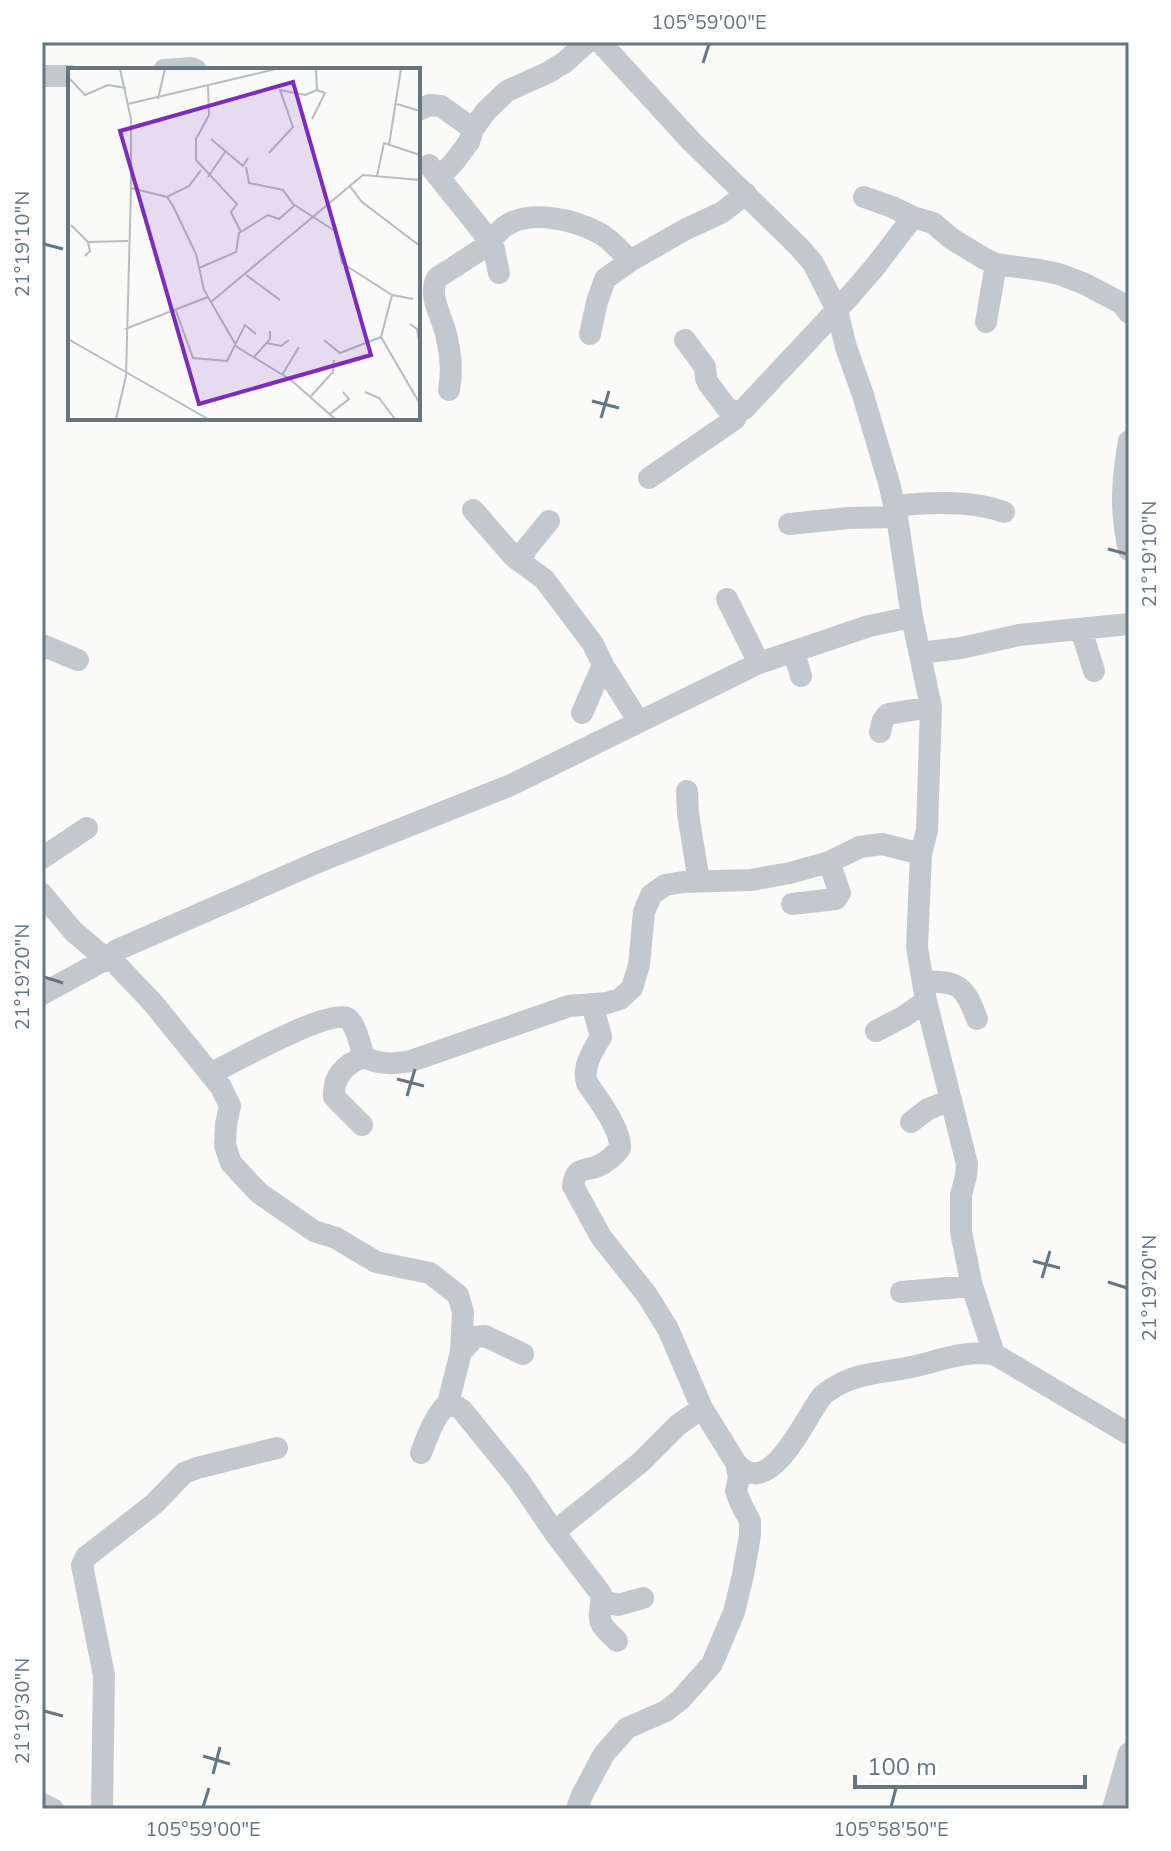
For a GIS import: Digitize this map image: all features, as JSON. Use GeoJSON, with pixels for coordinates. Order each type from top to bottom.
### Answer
{"type":"FeatureCollection","features":[{"type":"Feature","properties":{"kind":"street"},"geometry":{"type":"LineString","coordinates":[[499,273],[490,242],[434,171],[454,162],[486,111],[507,91],[565,62],[587,42]]}},
{"type":"Feature","properties":{"kind":"street"},"geometry":{"type":"LineString","coordinates":[[600,42],[692,142],[786,232],[813,263],[837,310],[863,395],[896,512],[912,617],[931,707],[927,830],[921,854],[917,947],[924,991],[967,1164],[961,1195],[961,1232],[972,1286],[994,1354]]}},
{"type":"Feature","properties":{"kind":"street"},"geometry":{"type":"LineString","coordinates":[[42,76],[68,76]]}},
{"type":"Feature","properties":{"kind":"street"},"geometry":{"type":"LineString","coordinates":[[420,109],[430,105],[441,106],[473,129]]}},
{"type":"Feature","properties":{"kind":"street"},"geometry":{"type":"LineString","coordinates":[[590,334],[605,279],[686,229],[721,213],[746,194]]}},
{"type":"Feature","properties":{"kind":"street"},"geometry":{"type":"LineString","coordinates":[[864,197],[933,223],[952,239],[996,264],[1059,274],[1085,284],[1121,303],[1129,313]]}},
{"type":"Feature","properties":{"kind":"street"},"geometry":{"type":"LineString","coordinates":[[449,390],[448,341],[433,296],[435,282],[490,242],[505,225],[534,217],[550,217],[602,235],[630,261]]}},
{"type":"Feature","properties":{"kind":"street"},"geometry":{"type":"LineString","coordinates":[[685,340],[705,367],[708,383],[726,407],[734,412],[744,409],[874,268],[913,217]]}},
{"type":"Feature","properties":{"kind":"street"},"geometry":{"type":"LineString","coordinates":[[986,322],[996,264]]}},
{"type":"Feature","properties":{"kind":"street"},"geometry":{"type":"LineString","coordinates":[[649,478],[735,419],[738,412]]}},
{"type":"Feature","properties":{"kind":"street"},"geometry":{"type":"LineString","coordinates":[[1129,441],[1122,510],[1129,550]]}},
{"type":"Feature","properties":{"kind":"street"},"geometry":{"type":"LineString","coordinates":[[789,524],[896,512],[922,503],[976,505],[1004,512]]}},
{"type":"Feature","properties":{"kind":"street"},"geometry":{"type":"LineString","coordinates":[[473,510],[514,557],[544,579],[593,644],[639,722]]}},
{"type":"Feature","properties":{"kind":"street"},"geometry":{"type":"LineString","coordinates":[[521,561],[526,549],[549,521]]}},
{"type":"Feature","properties":{"kind":"street"},"geometry":{"type":"LineString","coordinates":[[727,599],[759,663]]}},
{"type":"Feature","properties":{"kind":"street"},"geometry":{"type":"LineString","coordinates":[[42,994],[117,950],[318,862],[511,785],[759,663],[869,626],[912,617]]}},
{"type":"Feature","properties":{"kind":"street"},"geometry":{"type":"LineString","coordinates":[[920,653],[961,648],[1019,635],[1129,624]]}},
{"type":"Feature","properties":{"kind":"street"},"geometry":{"type":"LineString","coordinates":[[1081,629],[1094,671]]}},
{"type":"Feature","properties":{"kind":"street"},"geometry":{"type":"LineString","coordinates":[[42,645],[78,660]]}},
{"type":"Feature","properties":{"kind":"street"},"geometry":{"type":"LineString","coordinates":[[794,652],[801,676]]}},
{"type":"Feature","properties":{"kind":"street"},"geometry":{"type":"LineString","coordinates":[[582,713],[603,665]]}},
{"type":"Feature","properties":{"kind":"street"},"geometry":{"type":"LineString","coordinates":[[880,732],[888,714],[931,707]]}},
{"type":"Feature","properties":{"kind":"street"},"geometry":{"type":"LineString","coordinates":[[687,791],[699,881]]}},
{"type":"Feature","properties":{"kind":"street"},"geometry":{"type":"LineString","coordinates":[[42,858],[87,828]]}},
{"type":"Feature","properties":{"kind":"street"},"geometry":{"type":"LineString","coordinates":[[362,1125],[334,1097],[337,1077],[350,1062],[364,1057],[374,1062],[393,1064],[411,1061],[569,1006],[620,999],[632,988],[639,965],[644,912],[651,895],[665,885],[751,880],[790,873],[829,862],[860,847],[882,844],[921,854]]}},
{"type":"Feature","properties":{"kind":"street"},"geometry":{"type":"LineString","coordinates":[[792,904],[836,899],[840,893],[829,862]]}},
{"type":"Feature","properties":{"kind":"street"},"geometry":{"type":"LineString","coordinates":[[42,894],[73,931],[115,963],[153,1003],[221,1087],[230,1106],[225,1145],[231,1163],[259,1193],[314,1231],[336,1238],[376,1262],[430,1273],[458,1295],[463,1312],[461,1352],[448,1403],[432,1424],[421,1453]]}},
{"type":"Feature","properties":{"kind":"street"},"geometry":{"type":"LineString","coordinates":[[876,1031],[903,1017],[924,991],[944,981],[961,989],[971,1002],[977,1019]]}},
{"type":"Feature","properties":{"kind":"street"},"geometry":{"type":"LineString","coordinates":[[592,1004],[601,1037],[585,1076],[621,1142],[620,1148],[599,1166],[577,1173],[573,1186],[601,1237],[647,1295],[668,1329],[702,1408],[743,1470],[763,1472],[772,1466],[795,1440],[823,1395],[838,1384],[974,1352],[994,1354],[1129,1434]]}},
{"type":"Feature","properties":{"kind":"street"},"geometry":{"type":"LineString","coordinates":[[210,1074],[292,1032],[333,1017],[346,1017],[353,1021],[364,1057]]}},
{"type":"Feature","properties":{"kind":"street"},"geometry":{"type":"LineString","coordinates":[[911,1122],[928,1109],[951,1100]]}},
{"type":"Feature","properties":{"kind":"street"},"geometry":{"type":"LineString","coordinates":[[901,1292],[972,1286]]}},
{"type":"Feature","properties":{"kind":"street"},"geometry":{"type":"LineString","coordinates":[[461,1352],[475,1337],[485,1336],[523,1354]]}},
{"type":"Feature","properties":{"kind":"street"},"geometry":{"type":"LineString","coordinates":[[448,1403],[462,1410],[518,1479],[601,1594],[601,1625],[617,1641]]}},
{"type":"Feature","properties":{"kind":"street"},"geometry":{"type":"LineString","coordinates":[[554,1532],[702,1408]]}},
{"type":"Feature","properties":{"kind":"street"},"geometry":{"type":"LineString","coordinates":[[102,1809],[104,1675],[82,1565],[86,1557],[154,1504],[184,1473],[277,1448]]}},
{"type":"Feature","properties":{"kind":"street"},"geometry":{"type":"LineString","coordinates":[[577,1809],[604,1754],[627,1728],[666,1711],[712,1664],[734,1612],[750,1535],[750,1521],[736,1491],[739,1477],[736,1463]]}},
{"type":"Feature","properties":{"kind":"street"},"geometry":{"type":"LineString","coordinates":[[602,1601],[618,1605],[643,1598]]}},
{"type":"Feature","properties":{"kind":"street"},"geometry":{"type":"LineString","coordinates":[[1120,1798],[1129,1753]]}},
{"type":"Feature","properties":{"kind":"street"},"geometry":{"type":"LineString","coordinates":[[42,1804],[53,1809]]}}]}
